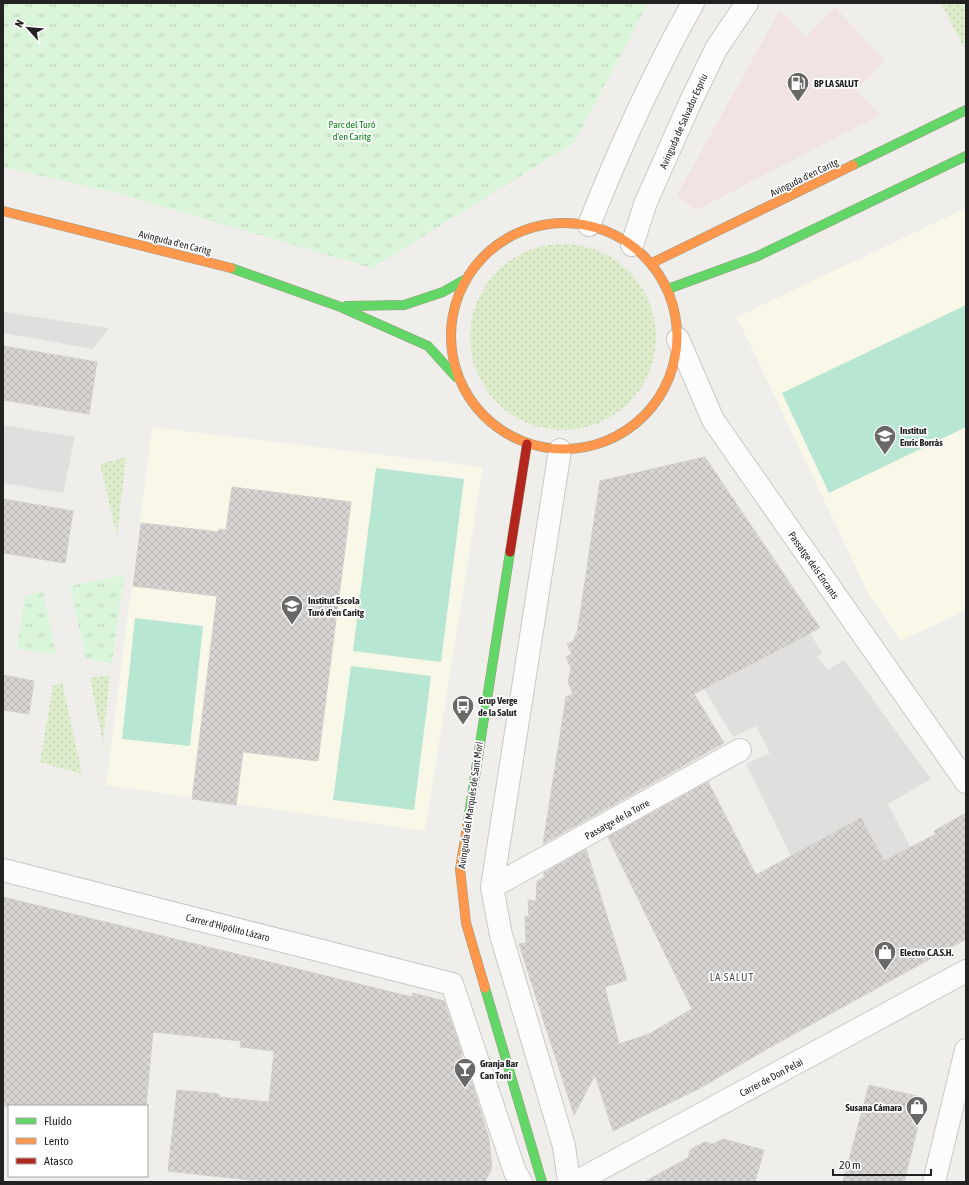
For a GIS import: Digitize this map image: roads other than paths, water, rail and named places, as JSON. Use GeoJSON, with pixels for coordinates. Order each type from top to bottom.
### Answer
{"type":"FeatureCollection","features":[{"type":"Feature","properties":{"kind":"street"},"geometry":{"type":"LineString","coordinates":[[589,225],[607,180],[664,54],[693,3]]}},
{"type":"Feature","properties":{"kind":"street","name":"Avinguda de Salvador Espriu"},"geometry":{"type":"LineString","coordinates":[[632,244],[646,202],[693,96],[716,49],[746,3]]}},
{"type":"Feature","properties":{"kind":"street","name":"Avinguda d'en Caritg"},"geometry":{"type":"LineString","coordinates":[[652,264],[966,110]]}},
{"type":"Feature","properties":{"kind":"street"},"geometry":{"type":"LineString","coordinates":[[668,290],[758,256],[966,156]]}},
{"type":"Feature","properties":{"kind":"street","name":"Avinguda d'en Caritg"},"geometry":{"type":"LineString","coordinates":[[3,211],[229,267],[338,306],[428,346],[458,380]]}},
{"type":"Feature","properties":{"kind":"street"},"geometry":{"type":"LineString","coordinates":[[556,222],[589,225],[612,232],[632,244],[652,264],[668,290],[675,314],[678,339],[671,374],[654,405],[628,430],[596,445],[560,450],[527,444],[498,430],[474,407],[458,380],[450,346],[452,312],[464,280],[480,258],[501,241],[524,229],[556,222]]}},
{"type":"Feature","properties":{"kind":"street","name":"Avinguda d'en Caritg"},"geometry":{"type":"LineString","coordinates":[[338,306],[404,305],[443,292],[464,280]]}},
{"type":"Feature","properties":{"kind":"street","name":"Passatge dels Encants"},"geometry":{"type":"LineString","coordinates":[[678,339],[714,420],[966,782]]}},
{"type":"Feature","properties":{"kind":"street","name":"Avinguda del Marquès de Sant Mori"},"geometry":{"type":"LineString","coordinates":[[527,444],[460,869],[466,923],[542,1182]]}},
{"type":"Feature","properties":{"kind":"street"},"geometry":{"type":"LineString","coordinates":[[560,450],[492,887],[501,935],[564,1146],[569,1182]]}},
{"type":"Feature","properties":{"kind":"street","name":"Passatge de la Torre"},"geometry":{"type":"LineString","coordinates":[[492,887],[740,750]]}},
{"type":"Feature","properties":{"kind":"street","name":"Carrer d'Hipólito Lázaro"},"geometry":{"type":"LineString","coordinates":[[3,870],[452,984],[515,1172],[521,1182]]}},
{"type":"Feature","properties":{"kind":"street","name":"Carrer de Don Pelai"},"geometry":{"type":"LineString","coordinates":[[576,1182],[965,974]]}},
{"type":"Feature","properties":{"kind":"street"},"geometry":{"type":"LineString","coordinates":[[934,1182],[966,1050]]}},
{"type":"Feature","properties":{"kind":"place","name":"BP LA SALUT"},"geometry":{"type":"Point","coordinates":[798,102]}},
{"type":"Feature","properties":{"kind":"place","name":"Institut Enric Borràs"},"geometry":{"type":"Point","coordinates":[885,456]}},
{"type":"Feature","properties":{"kind":"place","name":"Institut Escola Turó d'en Caritg"},"geometry":{"type":"Point","coordinates":[292,626]}},
{"type":"Feature","properties":{"kind":"place","name":"Grup Verge de la Salut"},"geometry":{"type":"Point","coordinates":[463,726]}},
{"type":"Feature","properties":{"kind":"place","name":"Electro C.A.S.H."},"geometry":{"type":"Point","coordinates":[885,972]}},
{"type":"Feature","properties":{"kind":"place","name":"Granja Bar Can Toni"},"geometry":{"type":"Point","coordinates":[465,1088]}},
{"type":"Feature","properties":{"kind":"place","name":"Susana Cámara"},"geometry":{"type":"Point","coordinates":[917,1126]}},
{"type":"Feature","properties":{"kind":"district","name":"LA SALUT"},"geometry":{"type":"Point","coordinates":[732,977]}},
{"type":"Feature","properties":{"kind":"park label","name":"Parc del Turó d'en Caritg"},"geometry":{"type":"Point","coordinates":[352,130]}}]}
